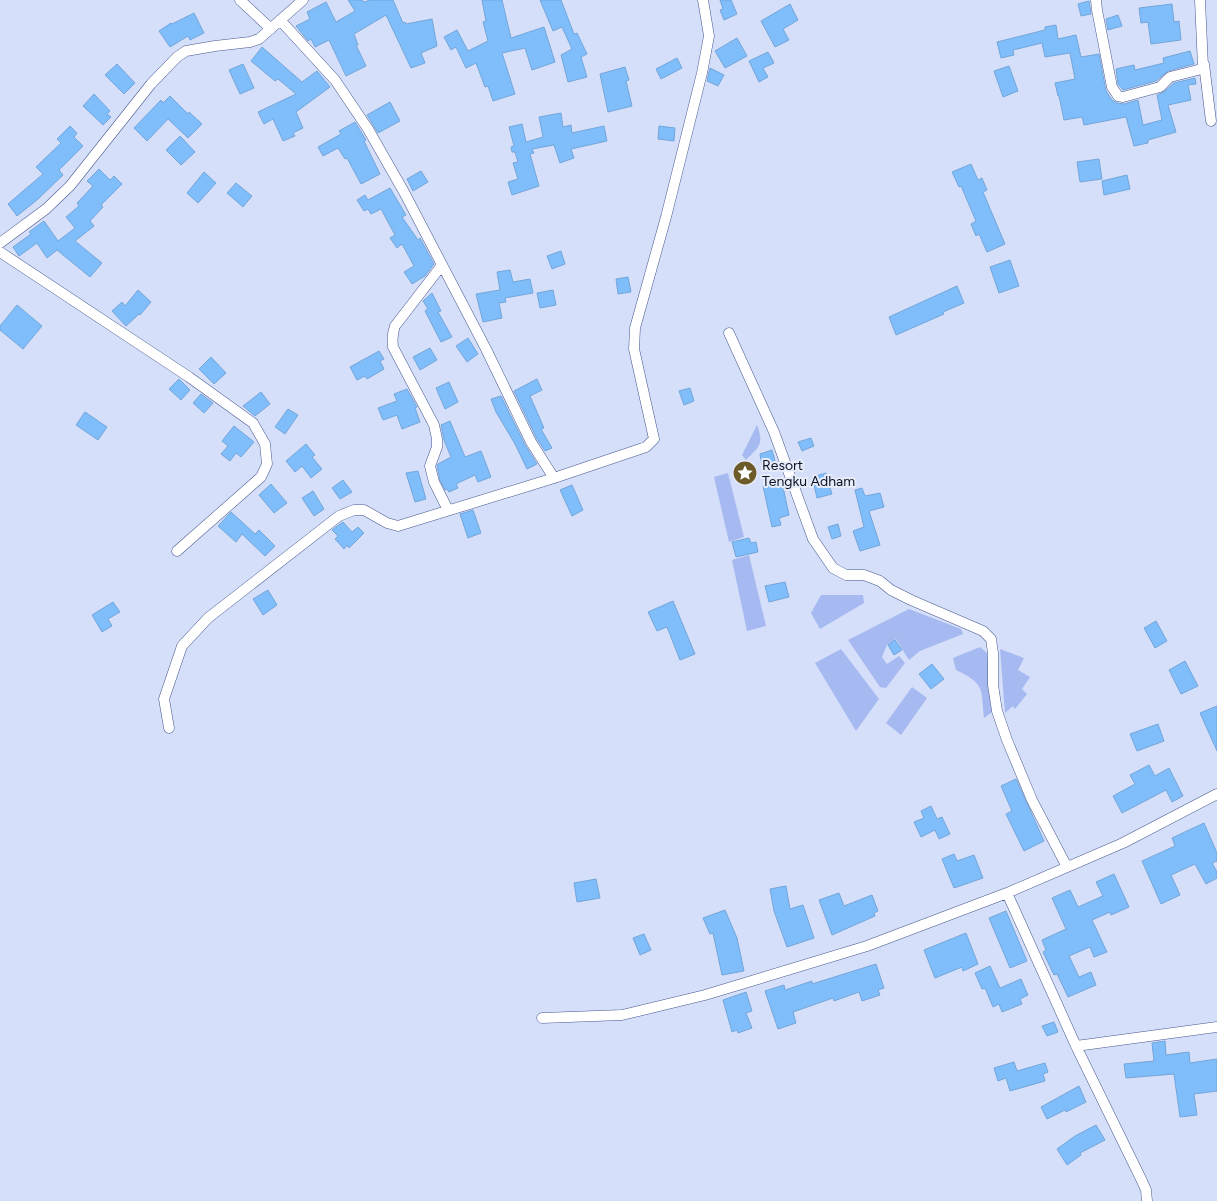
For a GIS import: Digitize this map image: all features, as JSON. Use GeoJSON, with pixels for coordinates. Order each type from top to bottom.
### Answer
{"type":"FeatureCollection","features":[{"type":"Feature","properties":{"kind":"street"},"geometry":{"type":"LineString","coordinates":[[240,0],[271,29]]}},
{"type":"Feature","properties":{"kind":"street"},"geometry":{"type":"LineString","coordinates":[[0,243],[46,209],[70,186],[151,84],[176,57],[186,51],[250,42],[259,39],[303,0]]}},
{"type":"Feature","properties":{"kind":"street"},"geometry":{"type":"LineString","coordinates":[[169,728],[164,699],[182,646],[208,618],[338,516],[354,510],[364,510],[387,523],[398,526],[554,478],[646,446],[654,439],[634,349],[635,328],[666,217],[702,73],[709,36],[703,0]]}},
{"type":"Feature","properties":{"kind":"street"},"geometry":{"type":"LineString","coordinates":[[1096,0],[1112,87],[1118,96],[1123,97],[1160,87],[1170,77],[1198,70],[1204,64]]}},
{"type":"Feature","properties":{"kind":"street"},"geometry":{"type":"LineString","coordinates":[[1200,0],[1204,64],[1212,121]]}},
{"type":"Feature","properties":{"kind":"street"},"geometry":{"type":"LineString","coordinates":[[280,20],[335,80],[368,129],[404,192],[531,442],[554,478]]}},
{"type":"Feature","properties":{"kind":"street"},"geometry":{"type":"LineString","coordinates":[[0,252],[189,377],[253,423],[265,444],[267,464],[261,477],[177,551]]}},
{"type":"Feature","properties":{"kind":"street"},"geometry":{"type":"LineString","coordinates":[[442,265],[395,326],[392,340],[393,347],[434,425],[438,439],[430,466],[434,482],[448,510]]}},
{"type":"Feature","properties":{"kind":"street"},"geometry":{"type":"LineString","coordinates":[[729,333],[774,432],[813,539],[833,568],[846,575],[864,575],[880,581],[891,590],[911,600],[983,631],[991,639],[993,686],[997,711],[1032,800],[1066,867]]}},
{"type":"Feature","properties":{"kind":"street"},"geometry":{"type":"LineString","coordinates":[[542,1018],[622,1015],[705,994],[867,946],[1007,893],[1123,843],[1217,794]]}},
{"type":"Feature","properties":{"kind":"street"},"geometry":{"type":"LineString","coordinates":[[1007,893],[1076,1046],[1142,1180],[1146,1190],[1147,1201]]}},
{"type":"Feature","properties":{"kind":"street"},"geometry":{"type":"LineString","coordinates":[[1076,1046],[1217,1027]]}},
{"type":"Feature","properties":{"kind":"water"},"geometry":{"type":"Polygon","coordinates":[[[757,425],[760,441],[755,451],[746,460],[742,455],[757,425]]]}},
{"type":"Feature","properties":{"kind":"water"},"geometry":{"type":"Polygon","coordinates":[[[728,473],[744,537],[729,542],[714,477],[728,473]]]}},
{"type":"Feature","properties":{"kind":"water"},"geometry":{"type":"Polygon","coordinates":[[[749,555],[766,626],[747,631],[732,560],[749,555]]]}},
{"type":"Feature","properties":{"kind":"water"},"geometry":{"type":"Polygon","coordinates":[[[821,595],[863,595],[864,603],[820,629],[811,613],[821,595]]]}},
{"type":"Feature","properties":{"kind":"water"},"geometry":{"type":"Polygon","coordinates":[[[909,609],[961,629],[963,634],[920,651],[909,660],[896,639],[887,645],[882,657],[887,664],[899,656],[905,663],[886,688],[880,687],[848,640],[909,609]]]}},
{"type":"Feature","properties":{"kind":"water"},"geometry":{"type":"Polygon","coordinates":[[[980,647],[987,653],[992,712],[984,718],[980,688],[972,679],[956,670],[953,658],[980,647]]]}},
{"type":"Feature","properties":{"kind":"water"},"geometry":{"type":"Polygon","coordinates":[[[841,649],[879,699],[856,731],[815,663],[841,649]]]}},
{"type":"Feature","properties":{"kind":"water"},"geometry":{"type":"Polygon","coordinates":[[[1000,649],[1024,658],[1018,670],[1030,677],[1022,689],[1027,694],[1015,709],[1013,706],[1005,713],[1000,649]]]}},
{"type":"Feature","properties":{"kind":"water"},"geometry":{"type":"Polygon","coordinates":[[[912,687],[927,698],[901,735],[886,723],[912,687]]]}},
{"type":"Feature","properties":{"kind":"building"},"geometry":{"type":"Polygon","coordinates":[[[348,0],[362,0],[364,2],[370,0],[393,0],[403,23],[405,22],[406,24],[432,19],[437,46],[421,53],[425,63],[411,68],[386,15],[354,34],[358,45],[356,45],[366,66],[346,76],[329,40],[315,47],[311,39],[308,41],[296,26],[310,19],[307,12],[326,2],[336,22],[355,11],[348,0]]]}},
{"type":"Feature","properties":{"kind":"building"},"geometry":{"type":"Polygon","coordinates":[[[482,0],[502,0],[511,38],[544,27],[555,62],[532,70],[525,48],[502,53],[515,94],[493,101],[488,86],[485,87],[476,63],[466,68],[456,47],[451,50],[444,37],[457,30],[468,51],[488,41],[483,22],[486,21],[482,0]]]}},
{"type":"Feature","properties":{"kind":"building"},"geometry":{"type":"Polygon","coordinates":[[[540,0],[561,0],[574,34],[577,33],[587,54],[581,57],[587,77],[568,82],[561,55],[572,49],[562,27],[553,31],[540,0]]]}},
{"type":"Feature","properties":{"kind":"building"},"geometry":{"type":"Polygon","coordinates":[[[720,0],[731,0],[737,14],[724,20],[720,10],[723,9],[720,0]]]}},
{"type":"Feature","properties":{"kind":"building"},"geometry":{"type":"Polygon","coordinates":[[[1089,1],[1091,14],[1081,16],[1078,4],[1089,1]]]}},
{"type":"Feature","properties":{"kind":"building"},"geometry":{"type":"Polygon","coordinates":[[[790,4],[798,20],[783,29],[789,40],[775,47],[761,21],[790,4]]]}},
{"type":"Feature","properties":{"kind":"building"},"geometry":{"type":"Polygon","coordinates":[[[1172,4],[1174,22],[1179,21],[1181,40],[1151,44],[1148,22],[1141,23],[1139,8],[1172,4]]]}},
{"type":"Feature","properties":{"kind":"building"},"geometry":{"type":"Polygon","coordinates":[[[194,13],[204,33],[190,40],[188,36],[170,47],[159,31],[171,23],[194,13]]]}},
{"type":"Feature","properties":{"kind":"building"},"geometry":{"type":"Polygon","coordinates":[[[1118,15],[1122,26],[1108,30],[1106,19],[1118,15]]]}},
{"type":"Feature","properties":{"kind":"building"},"geometry":{"type":"Polygon","coordinates":[[[1056,25],[1058,39],[1076,35],[1081,57],[1099,54],[1106,91],[1112,100],[1117,103],[1124,104],[1138,100],[1143,125],[1162,120],[1157,95],[1164,92],[1174,83],[1195,78],[1196,84],[1188,85],[1191,100],[1168,105],[1176,132],[1148,140],[1148,143],[1134,146],[1126,117],[1084,125],[1082,117],[1064,120],[1055,83],[1075,79],[1070,53],[1045,57],[1042,43],[1013,50],[1014,55],[1001,58],[997,42],[1045,30],[1045,27],[1056,25]]]}},
{"type":"Feature","properties":{"kind":"building"},"geometry":{"type":"Polygon","coordinates":[[[737,38],[747,56],[725,68],[715,51],[737,38]]]}},
{"type":"Feature","properties":{"kind":"building"},"geometry":{"type":"Polygon","coordinates":[[[262,47],[302,82],[317,71],[330,87],[296,112],[303,128],[293,133],[295,136],[283,141],[273,119],[264,124],[258,112],[296,94],[278,79],[275,81],[251,61],[262,47]]]}},
{"type":"Feature","properties":{"kind":"building"},"geometry":{"type":"Polygon","coordinates":[[[1190,51],[1194,64],[1168,71],[1156,81],[1123,90],[1118,84],[1116,69],[1134,65],[1135,70],[1164,63],[1163,58],[1190,51]]]}},
{"type":"Feature","properties":{"kind":"building"},"geometry":{"type":"Polygon","coordinates":[[[768,52],[774,63],[763,68],[768,77],[759,82],[749,61],[768,52]]]}},
{"type":"Feature","properties":{"kind":"building"},"geometry":{"type":"Polygon","coordinates":[[[677,58],[682,68],[661,79],[656,69],[677,58]]]}},
{"type":"Feature","properties":{"kind":"building"},"geometry":{"type":"Polygon","coordinates":[[[117,64],[135,83],[124,94],[105,75],[117,64]]]}},
{"type":"Feature","properties":{"kind":"building"},"geometry":{"type":"Polygon","coordinates":[[[243,64],[254,88],[240,94],[229,70],[243,64]]]}},
{"type":"Feature","properties":{"kind":"building"},"geometry":{"type":"Polygon","coordinates":[[[1009,66],[1018,91],[1003,97],[994,71],[1009,66]]]}},
{"type":"Feature","properties":{"kind":"building"},"geometry":{"type":"Polygon","coordinates":[[[625,67],[629,80],[626,81],[632,106],[608,112],[600,74],[625,67]]]}},
{"type":"Feature","properties":{"kind":"building"},"geometry":{"type":"Polygon","coordinates":[[[710,68],[724,75],[718,86],[707,81],[710,68]]]}},
{"type":"Feature","properties":{"kind":"building"},"geometry":{"type":"Polygon","coordinates":[[[94,94],[110,111],[107,114],[111,117],[103,125],[83,106],[94,94]]]}},
{"type":"Feature","properties":{"kind":"building"},"geometry":{"type":"Polygon","coordinates":[[[170,96],[188,114],[189,112],[202,124],[188,138],[168,119],[147,141],[134,128],[161,100],[163,103],[170,96]]]}},
{"type":"Feature","properties":{"kind":"building"},"geometry":{"type":"Polygon","coordinates":[[[390,102],[400,121],[378,133],[367,115],[390,102]]]}},
{"type":"Feature","properties":{"kind":"building"},"geometry":{"type":"Polygon","coordinates":[[[561,113],[563,127],[571,125],[572,133],[604,126],[607,141],[571,149],[574,158],[560,163],[554,145],[532,149],[534,153],[530,154],[539,186],[512,195],[508,182],[518,179],[513,163],[518,162],[515,152],[512,152],[511,147],[514,146],[509,127],[522,124],[526,142],[543,137],[539,117],[561,113]]]}},
{"type":"Feature","properties":{"kind":"building"},"geometry":{"type":"Polygon","coordinates":[[[355,122],[366,140],[364,141],[380,174],[361,184],[347,158],[345,159],[338,148],[323,156],[318,147],[341,134],[339,131],[355,122]]]}},
{"type":"Feature","properties":{"kind":"building"},"geometry":{"type":"Polygon","coordinates":[[[70,126],[77,133],[74,137],[83,146],[59,170],[63,175],[17,216],[8,204],[43,174],[36,167],[61,143],[57,139],[70,126]]]}},
{"type":"Feature","properties":{"kind":"building"},"geometry":{"type":"Polygon","coordinates":[[[659,126],[675,128],[674,141],[658,139],[659,126]]]}},
{"type":"Feature","properties":{"kind":"building"},"geometry":{"type":"Polygon","coordinates":[[[180,136],[195,152],[181,165],[166,150],[180,136]]]}},
{"type":"Feature","properties":{"kind":"building"},"geometry":{"type":"Polygon","coordinates":[[[1099,159],[1102,179],[1080,182],[1077,162],[1099,159]]]}},
{"type":"Feature","properties":{"kind":"building"},"geometry":{"type":"Polygon","coordinates":[[[971,164],[978,180],[982,178],[987,190],[983,192],[1005,244],[987,252],[979,234],[976,236],[971,224],[976,221],[961,186],[959,187],[952,172],[971,164]]]}},
{"type":"Feature","properties":{"kind":"building"},"geometry":{"type":"Polygon","coordinates":[[[99,169],[110,180],[114,176],[122,184],[101,205],[103,207],[90,221],[94,226],[75,241],[102,263],[90,277],[57,250],[47,258],[37,243],[19,256],[13,247],[31,234],[29,232],[44,221],[58,241],[75,228],[66,217],[79,206],[77,203],[93,186],[87,181],[99,169]]]}},
{"type":"Feature","properties":{"kind":"building"},"geometry":{"type":"Polygon","coordinates":[[[421,171],[428,182],[413,191],[407,179],[421,171]]]}},
{"type":"Feature","properties":{"kind":"building"},"geometry":{"type":"Polygon","coordinates":[[[204,172],[216,183],[198,203],[187,193],[204,172]]]}},
{"type":"Feature","properties":{"kind":"building"},"geometry":{"type":"Polygon","coordinates":[[[1127,175],[1130,189],[1104,195],[1102,181],[1127,175]]]}},
{"type":"Feature","properties":{"kind":"building"},"geometry":{"type":"Polygon","coordinates":[[[236,183],[252,196],[243,207],[227,193],[236,183]]]}},
{"type":"Feature","properties":{"kind":"building"},"geometry":{"type":"Polygon","coordinates":[[[390,188],[406,215],[402,217],[418,240],[420,238],[434,264],[425,276],[412,284],[404,272],[414,266],[402,244],[397,248],[390,238],[395,235],[381,209],[371,214],[368,209],[364,211],[357,200],[365,195],[368,200],[390,188]]]}},
{"type":"Feature","properties":{"kind":"building"},"geometry":{"type":"Polygon","coordinates":[[[561,251],[565,264],[552,269],[547,256],[561,251]]]}},
{"type":"Feature","properties":{"kind":"building"},"geometry":{"type":"Polygon","coordinates":[[[1010,260],[1019,286],[999,293],[990,267],[1010,260]]]}},
{"type":"Feature","properties":{"kind":"building"},"geometry":{"type":"Polygon","coordinates":[[[510,270],[513,282],[530,279],[533,293],[505,298],[506,302],[499,303],[502,318],[483,322],[476,294],[500,290],[497,272],[510,270]]]}},
{"type":"Feature","properties":{"kind":"building"},"geometry":{"type":"Polygon","coordinates":[[[628,277],[631,292],[618,294],[616,279],[628,277]]]}},
{"type":"Feature","properties":{"kind":"building"},"geometry":{"type":"Polygon","coordinates":[[[957,286],[964,303],[896,335],[889,317],[957,286]]]}},
{"type":"Feature","properties":{"kind":"building"},"geometry":{"type":"Polygon","coordinates":[[[138,290],[151,302],[140,315],[126,326],[112,311],[122,302],[125,306],[138,290]]]}},
{"type":"Feature","properties":{"kind":"building"},"geometry":{"type":"Polygon","coordinates":[[[553,290],[556,305],[540,308],[537,293],[553,290]]]}},
{"type":"Feature","properties":{"kind":"building"},"geometry":{"type":"Polygon","coordinates":[[[432,293],[441,311],[438,312],[452,337],[441,342],[425,311],[428,309],[423,301],[432,293]]]}},
{"type":"Feature","properties":{"kind":"building"},"geometry":{"type":"Polygon","coordinates":[[[17,305],[42,326],[23,349],[0,330],[0,326],[17,305]]]}},
{"type":"Feature","properties":{"kind":"building"},"geometry":{"type":"Polygon","coordinates":[[[468,338],[478,354],[467,362],[456,346],[468,338]]]}},
{"type":"Feature","properties":{"kind":"building"},"geometry":{"type":"Polygon","coordinates":[[[430,348],[437,360],[420,370],[413,357],[430,348]]]}},
{"type":"Feature","properties":{"kind":"building"},"geometry":{"type":"Polygon","coordinates":[[[379,351],[384,359],[380,361],[384,369],[367,379],[365,376],[357,380],[350,367],[379,351]]]}},
{"type":"Feature","properties":{"kind":"building"},"geometry":{"type":"Polygon","coordinates":[[[211,357],[226,373],[214,384],[199,369],[211,357]]]}},
{"type":"Feature","properties":{"kind":"building"},"geometry":{"type":"Polygon","coordinates":[[[179,379],[190,390],[181,400],[169,389],[179,379]]]}},
{"type":"Feature","properties":{"kind":"building"},"geometry":{"type":"Polygon","coordinates":[[[537,379],[542,390],[530,396],[544,428],[541,429],[552,448],[545,451],[537,439],[514,391],[537,379]]]}},
{"type":"Feature","properties":{"kind":"building"},"geometry":{"type":"Polygon","coordinates":[[[449,382],[458,402],[445,409],[436,388],[449,382]]]}},
{"type":"Feature","properties":{"kind":"building"},"geometry":{"type":"Polygon","coordinates":[[[690,388],[694,401],[684,405],[679,391],[690,388]]]}},
{"type":"Feature","properties":{"kind":"building"},"geometry":{"type":"Polygon","coordinates":[[[407,389],[417,407],[415,408],[420,422],[402,429],[397,415],[383,420],[378,408],[397,401],[394,394],[407,389]]]}},
{"type":"Feature","properties":{"kind":"building"},"geometry":{"type":"Polygon","coordinates":[[[261,392],[270,404],[255,416],[243,406],[261,392]]]}},
{"type":"Feature","properties":{"kind":"building"},"geometry":{"type":"Polygon","coordinates":[[[201,394],[213,403],[204,413],[193,403],[201,394]]]}},
{"type":"Feature","properties":{"kind":"building"},"geometry":{"type":"Polygon","coordinates":[[[501,396],[525,445],[537,464],[527,469],[491,399],[501,396]]]}},
{"type":"Feature","properties":{"kind":"building"},"geometry":{"type":"Polygon","coordinates":[[[288,409],[298,415],[285,434],[275,427],[288,409]]]}},
{"type":"Feature","properties":{"kind":"building"},"geometry":{"type":"Polygon","coordinates":[[[85,412],[107,427],[98,440],[76,425],[85,412]]]}},
{"type":"Feature","properties":{"kind":"building"},"geometry":{"type":"Polygon","coordinates":[[[450,421],[465,457],[481,451],[491,477],[478,482],[475,475],[456,484],[458,488],[449,492],[447,489],[445,490],[440,480],[437,466],[451,457],[444,440],[441,425],[450,421]]]}},
{"type":"Feature","properties":{"kind":"building"},"geometry":{"type":"Polygon","coordinates":[[[234,426],[254,442],[241,457],[236,453],[230,461],[221,454],[228,446],[222,441],[234,426]]]}},
{"type":"Feature","properties":{"kind":"building"},"geometry":{"type":"Polygon","coordinates":[[[811,438],[814,446],[802,451],[798,442],[811,438]]]}},
{"type":"Feature","properties":{"kind":"building"},"geometry":{"type":"Polygon","coordinates":[[[306,444],[315,455],[312,457],[322,469],[311,478],[302,466],[295,472],[286,461],[306,444]]]}},
{"type":"Feature","properties":{"kind":"building"},"geometry":{"type":"Polygon","coordinates":[[[772,450],[775,461],[762,465],[760,454],[772,450]]]}},
{"type":"Feature","properties":{"kind":"building"},"geometry":{"type":"Polygon","coordinates":[[[418,471],[426,499],[415,502],[406,473],[418,471]]]}},
{"type":"Feature","properties":{"kind":"building"},"geometry":{"type":"Polygon","coordinates":[[[826,473],[832,494],[817,498],[812,477],[826,473]]]}},
{"type":"Feature","properties":{"kind":"building"},"geometry":{"type":"Polygon","coordinates":[[[343,480],[352,492],[340,499],[332,488],[343,480]]]}},
{"type":"Feature","properties":{"kind":"building"},"geometry":{"type":"Polygon","coordinates":[[[782,482],[789,515],[779,518],[781,525],[772,527],[763,486],[782,482]]]}},
{"type":"Feature","properties":{"kind":"building"},"geometry":{"type":"Polygon","coordinates":[[[271,484],[287,503],[274,513],[259,495],[271,484]]]}},
{"type":"Feature","properties":{"kind":"building"},"geometry":{"type":"Polygon","coordinates":[[[572,485],[583,510],[572,516],[560,490],[572,485]]]}},
{"type":"Feature","properties":{"kind":"building"},"geometry":{"type":"Polygon","coordinates":[[[862,488],[865,496],[880,493],[884,507],[869,511],[880,545],[860,551],[853,531],[864,527],[855,490],[862,488]]]}},
{"type":"Feature","properties":{"kind":"building"},"geometry":{"type":"Polygon","coordinates":[[[313,491],[324,509],[314,516],[302,498],[313,491]]]}},
{"type":"Feature","properties":{"kind":"building"},"geometry":{"type":"Polygon","coordinates":[[[473,510],[481,533],[468,538],[460,514],[473,510]]]}},
{"type":"Feature","properties":{"kind":"building"},"geometry":{"type":"Polygon","coordinates":[[[231,512],[255,534],[259,530],[275,546],[265,556],[242,534],[236,542],[218,526],[231,512]]]}},
{"type":"Feature","properties":{"kind":"building"},"geometry":{"type":"Polygon","coordinates":[[[343,522],[352,532],[358,527],[364,533],[349,548],[347,545],[344,549],[335,539],[338,536],[332,530],[343,522]]]}},
{"type":"Feature","properties":{"kind":"building"},"geometry":{"type":"Polygon","coordinates":[[[838,524],[841,536],[832,539],[828,527],[838,524]]]}},
{"type":"Feature","properties":{"kind":"building"},"geometry":{"type":"Polygon","coordinates":[[[749,538],[751,543],[756,542],[758,552],[736,557],[732,542],[749,538]]]}},
{"type":"Feature","properties":{"kind":"building"},"geometry":{"type":"Polygon","coordinates":[[[785,582],[789,597],[769,602],[765,586],[785,582]]]}},
{"type":"Feature","properties":{"kind":"building"},"geometry":{"type":"Polygon","coordinates":[[[268,590],[277,605],[263,615],[253,599],[268,590]]]}},
{"type":"Feature","properties":{"kind":"building"},"geometry":{"type":"Polygon","coordinates":[[[673,601],[695,654],[680,660],[667,627],[657,631],[648,612],[673,601]]]}},
{"type":"Feature","properties":{"kind":"building"},"geometry":{"type":"Polygon","coordinates":[[[113,602],[120,612],[108,619],[112,626],[102,632],[92,615],[113,602]]]}},
{"type":"Feature","properties":{"kind":"building"},"geometry":{"type":"Polygon","coordinates":[[[1156,621],[1167,641],[1155,648],[1144,628],[1156,621]]]}},
{"type":"Feature","properties":{"kind":"building"},"geometry":{"type":"Polygon","coordinates":[[[895,640],[902,650],[894,655],[888,645],[895,640]]]}},
{"type":"Feature","properties":{"kind":"building"},"geometry":{"type":"Polygon","coordinates":[[[1185,661],[1198,686],[1181,694],[1169,670],[1185,661]]]}},
{"type":"Feature","properties":{"kind":"building"},"geometry":{"type":"Polygon","coordinates":[[[932,664],[944,679],[931,689],[919,674],[932,664]]]}},
{"type":"Feature","properties":{"kind":"building"},"geometry":{"type":"Polygon","coordinates":[[[1217,706],[1217,751],[1200,713],[1217,706]]]}},
{"type":"Feature","properties":{"kind":"building"},"geometry":{"type":"Polygon","coordinates":[[[1158,724],[1164,741],[1137,751],[1130,734],[1158,724]]]}},
{"type":"Feature","properties":{"kind":"building"},"geometry":{"type":"Polygon","coordinates":[[[1149,765],[1155,776],[1169,768],[1183,796],[1172,802],[1166,790],[1122,813],[1113,796],[1135,784],[1130,775],[1149,765]]]}},
{"type":"Feature","properties":{"kind":"building"},"geometry":{"type":"Polygon","coordinates":[[[1016,779],[1044,841],[1024,851],[1006,814],[1012,811],[1001,786],[1016,779]]]}},
{"type":"Feature","properties":{"kind":"building"},"geometry":{"type":"Polygon","coordinates":[[[931,806],[937,819],[942,817],[950,834],[939,839],[935,830],[921,837],[914,822],[924,818],[921,811],[931,806]]]}},
{"type":"Feature","properties":{"kind":"building"},"geometry":{"type":"Polygon","coordinates":[[[1204,823],[1217,853],[1217,861],[1212,863],[1217,872],[1217,878],[1206,884],[1195,864],[1171,875],[1180,895],[1161,904],[1142,861],[1175,846],[1172,838],[1204,823]]]}},
{"type":"Feature","properties":{"kind":"building"},"geometry":{"type":"Polygon","coordinates":[[[954,854],[957,861],[974,855],[983,878],[954,888],[942,859],[954,854]]]}},
{"type":"Feature","properties":{"kind":"building"},"geometry":{"type":"Polygon","coordinates":[[[1114,874],[1129,907],[1111,915],[1110,912],[1092,920],[1107,952],[1094,957],[1090,947],[1069,956],[1079,977],[1091,972],[1096,985],[1068,997],[1057,974],[1054,975],[1043,952],[1046,950],[1042,940],[1066,929],[1052,898],[1070,890],[1078,907],[1103,896],[1096,882],[1114,874]]]}},
{"type":"Feature","properties":{"kind":"building"},"geometry":{"type":"Polygon","coordinates":[[[596,879],[600,898],[577,902],[574,883],[596,879]]]}},
{"type":"Feature","properties":{"kind":"building"},"geometry":{"type":"Polygon","coordinates":[[[786,886],[790,909],[803,905],[814,938],[787,947],[774,911],[770,889],[786,886]]]}},
{"type":"Feature","properties":{"kind":"building"},"geometry":{"type":"Polygon","coordinates":[[[839,893],[844,906],[872,895],[878,911],[874,913],[875,916],[832,935],[819,900],[839,893]]]}},
{"type":"Feature","properties":{"kind":"building"},"geometry":{"type":"Polygon","coordinates":[[[725,910],[737,938],[744,971],[722,975],[713,933],[710,934],[703,918],[725,910]]]}},
{"type":"Feature","properties":{"kind":"building"},"geometry":{"type":"Polygon","coordinates":[[[1006,911],[1027,961],[1010,968],[989,918],[1006,911]]]}},
{"type":"Feature","properties":{"kind":"building"},"geometry":{"type":"Polygon","coordinates":[[[966,933],[978,964],[963,971],[962,967],[935,978],[924,950],[966,933]]]}},
{"type":"Feature","properties":{"kind":"building"},"geometry":{"type":"Polygon","coordinates":[[[644,934],[651,950],[640,955],[633,938],[644,934]]]}},
{"type":"Feature","properties":{"kind":"building"},"geometry":{"type":"Polygon","coordinates":[[[876,964],[884,988],[878,990],[880,995],[862,1001],[859,992],[834,1001],[833,998],[793,1012],[796,1023],[778,1029],[765,991],[784,985],[785,990],[812,981],[812,984],[876,964]]]}},
{"type":"Feature","properties":{"kind":"building"},"geometry":{"type":"Polygon","coordinates":[[[990,966],[1000,988],[1021,979],[1028,995],[1020,999],[1022,1004],[1002,1012],[999,1004],[993,1007],[985,988],[982,989],[975,973],[990,966]]]}},
{"type":"Feature","properties":{"kind":"building"},"geometry":{"type":"Polygon","coordinates":[[[746,992],[752,1011],[746,1013],[752,1028],[738,1033],[737,1030],[732,1032],[723,1000],[746,992]]]}},
{"type":"Feature","properties":{"kind":"building"},"geometry":{"type":"Polygon","coordinates":[[[1054,1022],[1058,1032],[1047,1036],[1042,1026],[1054,1022]]]}},
{"type":"Feature","properties":{"kind":"building"},"geometry":{"type":"Polygon","coordinates":[[[1165,1041],[1166,1055],[1189,1052],[1190,1063],[1217,1059],[1217,1091],[1194,1094],[1197,1115],[1180,1117],[1174,1074],[1126,1078],[1124,1064],[1154,1061],[1152,1043],[1165,1041]]]}},
{"type":"Feature","properties":{"kind":"building"},"geometry":{"type":"Polygon","coordinates":[[[1014,1062],[1017,1071],[1045,1063],[1048,1072],[1043,1074],[1045,1081],[1010,1091],[1006,1078],[998,1081],[994,1068],[1014,1062]]]}},
{"type":"Feature","properties":{"kind":"building"},"geometry":{"type":"Polygon","coordinates":[[[1079,1086],[1086,1102],[1047,1119],[1041,1107],[1079,1086]]]}},
{"type":"Feature","properties":{"kind":"building"},"geometry":{"type":"Polygon","coordinates":[[[1096,1125],[1105,1140],[1080,1153],[1081,1155],[1067,1165],[1057,1149],[1075,1136],[1096,1125]]]}},
{"type":"Feature","properties":{"kind":"place","name":"Resort Tengku Adham"},"geometry":{"type":"Point","coordinates":[745,473]}}]}
